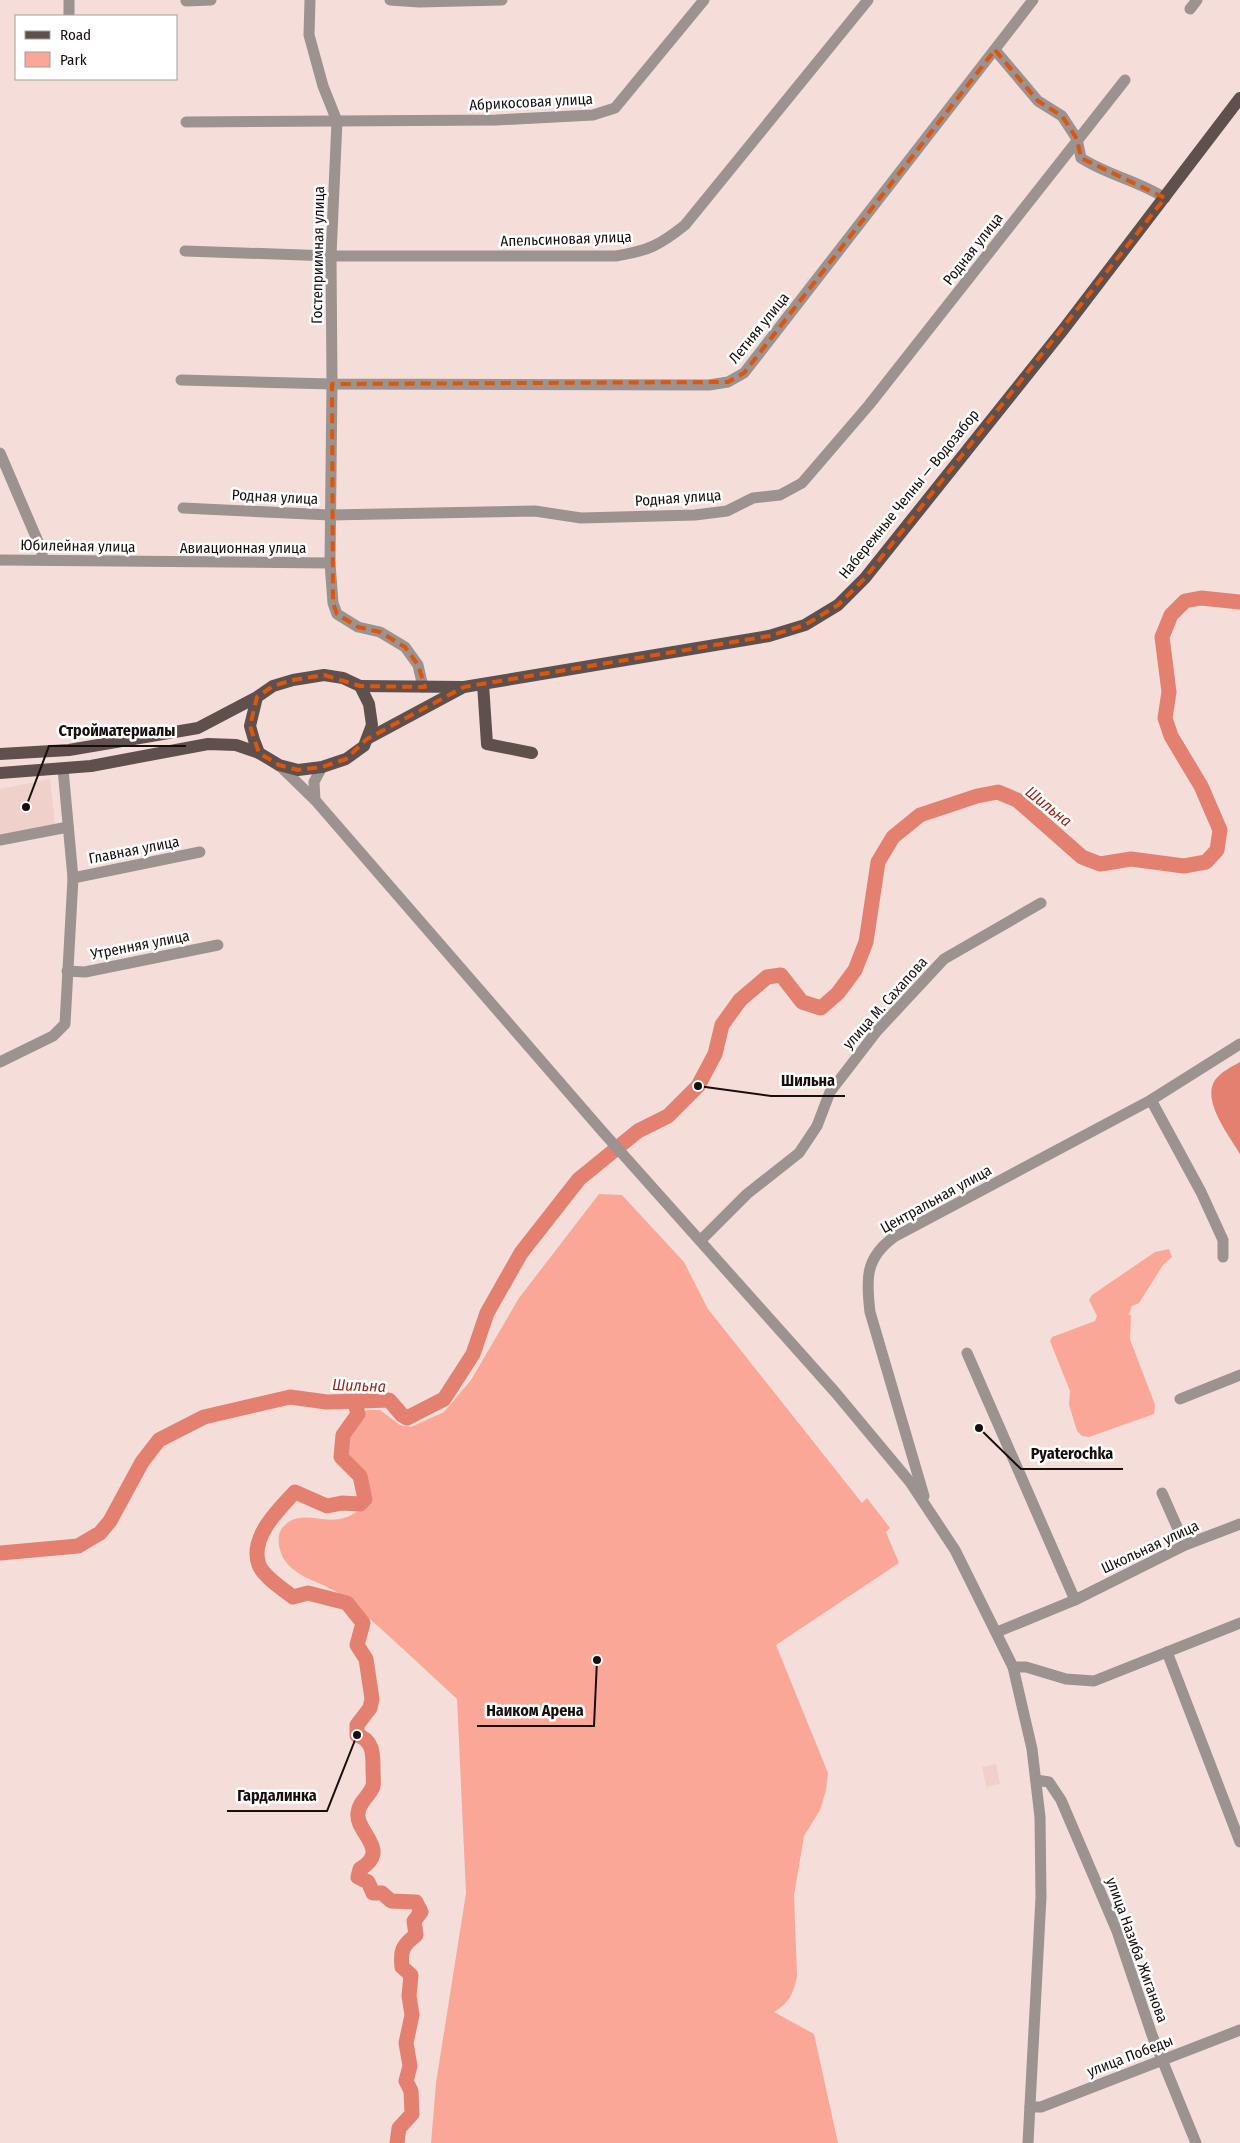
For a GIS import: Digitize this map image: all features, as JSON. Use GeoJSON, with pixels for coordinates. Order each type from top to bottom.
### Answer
{"type":"FeatureCollection","features":[{"type":"Feature","properties":{"kind":"main road","name":"Набережные Челны — Водозабор"},"geometry":{"type":"LineString","coordinates":[[0,754],[69,750],[198,728],[273,686],[293,680],[324,675],[343,678],[360,686],[464,687],[769,636],[805,625],[838,605],[865,578],[1165,198],[1240,98]]}},
{"type":"Feature","properties":{"kind":"main road"},"geometry":{"type":"LineString","coordinates":[[483,684],[487,744],[532,753]]}},
{"type":"Feature","properties":{"kind":"main road"},"geometry":{"type":"LineString","coordinates":[[360,686],[369,704],[372,725],[367,739]]}},
{"type":"Feature","properties":{"kind":"main road","name":"Набережные Челны — Водозабор"},"geometry":{"type":"LineString","coordinates":[[0,773],[90,766],[208,744],[236,745],[259,753],[279,765],[298,770],[322,767],[346,759],[364,746],[367,739],[464,687]]}},
{"type":"Feature","properties":{"kind":"main road"},"geometry":{"type":"LineString","coordinates":[[256,697],[250,726],[259,753]]}},
{"type":"Feature","properties":{"kind":"street"},"geometry":{"type":"LineString","coordinates":[[69,0],[69,15]]}},
{"type":"Feature","properties":{"kind":"street"},"geometry":{"type":"LineString","coordinates":[[186,1],[211,0]]}},
{"type":"Feature","properties":{"kind":"street","name":"Гостеприимная улица"},"geometry":{"type":"LineString","coordinates":[[310,0],[309,35],[324,86],[337,121],[330,256],[332,384],[330,564],[333,603],[337,614],[358,627],[380,632],[405,647],[418,665],[422,687]]}},
{"type":"Feature","properties":{"kind":"street"},"geometry":{"type":"LineString","coordinates":[[390,0],[419,2],[502,0]]}},
{"type":"Feature","properties":{"kind":"street","name":"Абрикосовая улица"},"geometry":{"type":"LineString","coordinates":[[186,122],[562,118],[593,115],[615,108],[704,0]]}},
{"type":"Feature","properties":{"kind":"street","name":"Апельсиновая улица"},"geometry":{"type":"LineString","coordinates":[[185,251],[330,256],[616,256],[641,252],[663,242],[685,225],[868,0]]}},
{"type":"Feature","properties":{"kind":"street","name":"Летняя улица"},"geometry":{"type":"LineString","coordinates":[[181,380],[332,384],[709,385],[728,382],[744,373],[1033,0]]}},
{"type":"Feature","properties":{"kind":"street"},"geometry":{"type":"LineString","coordinates":[[1190,9],[1198,0]]}},
{"type":"Feature","properties":{"kind":"street"},"geometry":{"type":"LineString","coordinates":[[995,50],[1038,100],[1062,116],[1077,139],[1081,158],[1093,166],[1149,187],[1165,198]]}},
{"type":"Feature","properties":{"kind":"street","name":"Родная улица"},"geometry":{"type":"LineString","coordinates":[[183,508],[330,515],[535,511],[580,518],[695,515],[727,511],[753,498],[780,495],[802,483],[869,406],[1125,80]]}},
{"type":"Feature","properties":{"kind":"street"},"geometry":{"type":"LineString","coordinates":[[0,453],[42,551],[42,560]]}},
{"type":"Feature","properties":{"kind":"street","name":"Юбилейная улица"},"geometry":{"type":"LineString","coordinates":[[0,560],[156,562]]}},
{"type":"Feature","properties":{"kind":"street","name":"Авиационная улица"},"geometry":{"type":"LineString","coordinates":[[156,562],[330,564]]}},
{"type":"Feature","properties":{"kind":"street"},"geometry":{"type":"LineString","coordinates":[[279,765],[315,800],[602,1131],[835,1392],[891,1458],[927,1505],[955,1550],[1013,1667],[1032,1749],[1036,1780],[1040,1817],[1041,1897],[1028,2143]]}},
{"type":"Feature","properties":{"kind":"street"},"geometry":{"type":"LineString","coordinates":[[315,800],[314,782],[322,767]]}},
{"type":"Feature","properties":{"kind":"street"},"geometry":{"type":"LineString","coordinates":[[0,1062],[54,1036],[64,1024],[73,878],[63,769]]}},
{"type":"Feature","properties":{"kind":"street"},"geometry":{"type":"LineString","coordinates":[[0,840],[68,828]]}},
{"type":"Feature","properties":{"kind":"street","name":"Главная улица"},"geometry":{"type":"LineString","coordinates":[[73,878],[200,852]]}},
{"type":"Feature","properties":{"kind":"street","name":"улица М. Сахапова"},"geometry":{"type":"LineString","coordinates":[[701,1240],[747,1194],[799,1153],[817,1126],[830,1092],[877,1031],[944,960],[1041,903]]}},
{"type":"Feature","properties":{"kind":"street","name":"Утренняя улица"},"geometry":{"type":"LineString","coordinates":[[67,971],[84,972],[218,945]]}},
{"type":"Feature","properties":{"kind":"street","name":"Центральная улица"},"geometry":{"type":"LineString","coordinates":[[927,1505],[870,1312],[867,1288],[874,1255],[881,1246],[894,1237],[1151,1100],[1240,1044]]}},
{"type":"Feature","properties":{"kind":"street"},"geometry":{"type":"LineString","coordinates":[[1151,1100],[1201,1192],[1223,1240],[1223,1257]]}},
{"type":"Feature","properties":{"kind":"street"},"geometry":{"type":"LineString","coordinates":[[967,1353],[1075,1600]]}},
{"type":"Feature","properties":{"kind":"street"},"geometry":{"type":"LineString","coordinates":[[1180,1399],[1240,1375]]}},
{"type":"Feature","properties":{"kind":"street"},"geometry":{"type":"LineString","coordinates":[[891,1458],[904,1459],[910,1449]]}},
{"type":"Feature","properties":{"kind":"street"},"geometry":{"type":"LineString","coordinates":[[1162,1492],[1185,1545]]}},
{"type":"Feature","properties":{"kind":"street","name":"Школьная улица"},"geometry":{"type":"LineString","coordinates":[[997,1632],[1075,1600],[1185,1545],[1240,1524]]}},
{"type":"Feature","properties":{"kind":"street"},"geometry":{"type":"LineString","coordinates":[[1013,1667],[1026,1667],[1066,1679],[1094,1681],[1240,1623]]}},
{"type":"Feature","properties":{"kind":"street"},"geometry":{"type":"LineString","coordinates":[[1167,1652],[1240,1842]]}},
{"type":"Feature","properties":{"kind":"street","name":"улица Назиба Жиганова"},"geometry":{"type":"LineString","coordinates":[[1036,1780],[1049,1782],[1061,1800],[1117,1931],[1162,2060],[1196,2143]]}},
{"type":"Feature","properties":{"kind":"street","name":"улица Победы"},"geometry":{"type":"LineString","coordinates":[[1030,2107],[1040,2107],[1240,2030]]}},
{"type":"Feature","properties":{"kind":"highlighted area"},"geometry":{"type":"Polygon","coordinates":[[[995,50],[1038,101],[1062,116],[1077,139],[1081,158],[1165,198],[865,578],[838,605],[805,625],[769,636],[464,687],[367,739],[346,759],[322,767],[298,770],[279,765],[259,753],[250,726],[257,697],[273,686],[293,680],[324,675],[360,686],[425,687],[418,665],[405,647],[380,632],[358,627],[337,614],[333,603],[332,384],[728,382],[744,373],[995,50]]]}},
{"type":"Feature","properties":{"kind":"shaded area"},"geometry":{"type":"Polygon","coordinates":[[[50,779],[55,825],[0,836],[0,789],[50,779]]]}},
{"type":"Feature","properties":{"kind":"shaded area"},"geometry":{"type":"Polygon","coordinates":[[[1240,1062],[1240,1154],[1218,1118],[1212,1098],[1212,1088],[1215,1080],[1223,1072],[1240,1062]]]}},
{"type":"Feature","properties":{"kind":"shaded area"},"geometry":{"type":"Polygon","coordinates":[[[996,1764],[1000,1784],[986,1787],[982,1767],[996,1764]]]}},
{"type":"Feature","properties":{"kind":"green space"},"geometry":{"type":"Polygon","coordinates":[[[599,1194],[622,1195],[684,1262],[708,1309],[862,1503],[867,1498],[890,1528],[886,1532],[899,1563],[776,1645],[828,1773],[826,1790],[820,1810],[804,1836],[794,1895],[796,1982],[787,2001],[774,2012],[814,2034],[838,2143],[431,2143],[436,2083],[466,1893],[457,1699],[341,1595],[305,1577],[292,1568],[286,1562],[280,1549],[279,1535],[283,1527],[289,1522],[303,1518],[332,1520],[348,1517],[368,1502],[364,1475],[353,1462],[344,1446],[343,1431],[347,1422],[354,1414],[368,1410],[380,1410],[400,1425],[411,1427],[444,1412],[471,1380],[519,1298],[599,1194]]]}},
{"type":"Feature","properties":{"kind":"green space"},"geometry":{"type":"Polygon","coordinates":[[[1169,1249],[1172,1257],[1163,1265],[1139,1303],[1132,1306],[1129,1314],[1131,1316],[1130,1339],[1155,1405],[1154,1414],[1089,1437],[1082,1436],[1077,1431],[1069,1405],[1070,1391],[1050,1341],[1052,1337],[1095,1321],[1097,1316],[1089,1300],[1092,1295],[1155,1252],[1169,1249]]]}},
{"type":"Feature","properties":{"kind":"waterway","name":"Шильна"},"geometry":{"type":"LineString","coordinates":[[0,1553],[78,1546],[100,1533],[110,1521],[142,1462],[159,1440],[204,1417],[290,1397],[327,1402],[389,1400],[407,1418],[444,1399],[473,1354],[487,1313],[521,1253],[579,1179],[638,1131],[668,1116],[698,1086],[715,1054],[722,1025],[740,1000],[767,977],[781,975],[802,1002],[821,1008],[838,993],[855,970],[866,942],[878,862],[893,837],[920,815],[977,796],[998,792],[1017,800],[1082,857],[1100,864],[1131,859],[1184,866],[1206,862],[1217,850],[1220,830],[1201,786],[1171,736],[1165,718],[1169,692],[1162,637],[1171,615],[1185,601],[1201,598],[1240,602]]}},
{"type":"Feature","properties":{"kind":"waterway"},"geometry":{"type":"LineString","coordinates":[[355,1403],[358,1414],[343,1435],[341,1457],[360,1476],[365,1499],[360,1504],[342,1503],[327,1506],[295,1492],[267,1525],[258,1545],[257,1555],[259,1565],[265,1574],[293,1597],[308,1593],[347,1603],[363,1623],[357,1645],[366,1659],[372,1699],[370,1708],[357,1725],[357,1735],[363,1737],[370,1745],[373,1759],[373,1786],[360,1805],[358,1813],[359,1820],[373,1848],[373,1855],[369,1862],[360,1869],[358,1877],[368,1882],[373,1893],[382,1893],[391,1901],[416,1902],[421,1912],[414,1921],[416,1935],[405,1945],[402,1952],[402,1967],[411,1975],[409,1996],[412,2015],[406,2043],[410,2066],[406,2081],[411,2091],[412,2114],[399,2128],[397,2143]]}},
{"type":"Feature","properties":{"kind":"place","name":"Стройматериалы"},"geometry":{"type":"Point","coordinates":[26,807]}},
{"type":"Feature","properties":{"kind":"place","name":"Шильна"},"geometry":{"type":"Point","coordinates":[698,1086]}},
{"type":"Feature","properties":{"kind":"place","name":"Pyaterochka"},"geometry":{"type":"Point","coordinates":[979,1428]}},
{"type":"Feature","properties":{"kind":"place","name":"Наиком Арена"},"geometry":{"type":"Point","coordinates":[597,1660]}},
{"type":"Feature","properties":{"kind":"place","name":"Гардалинка"},"geometry":{"type":"Point","coordinates":[357,1735]}}]}
